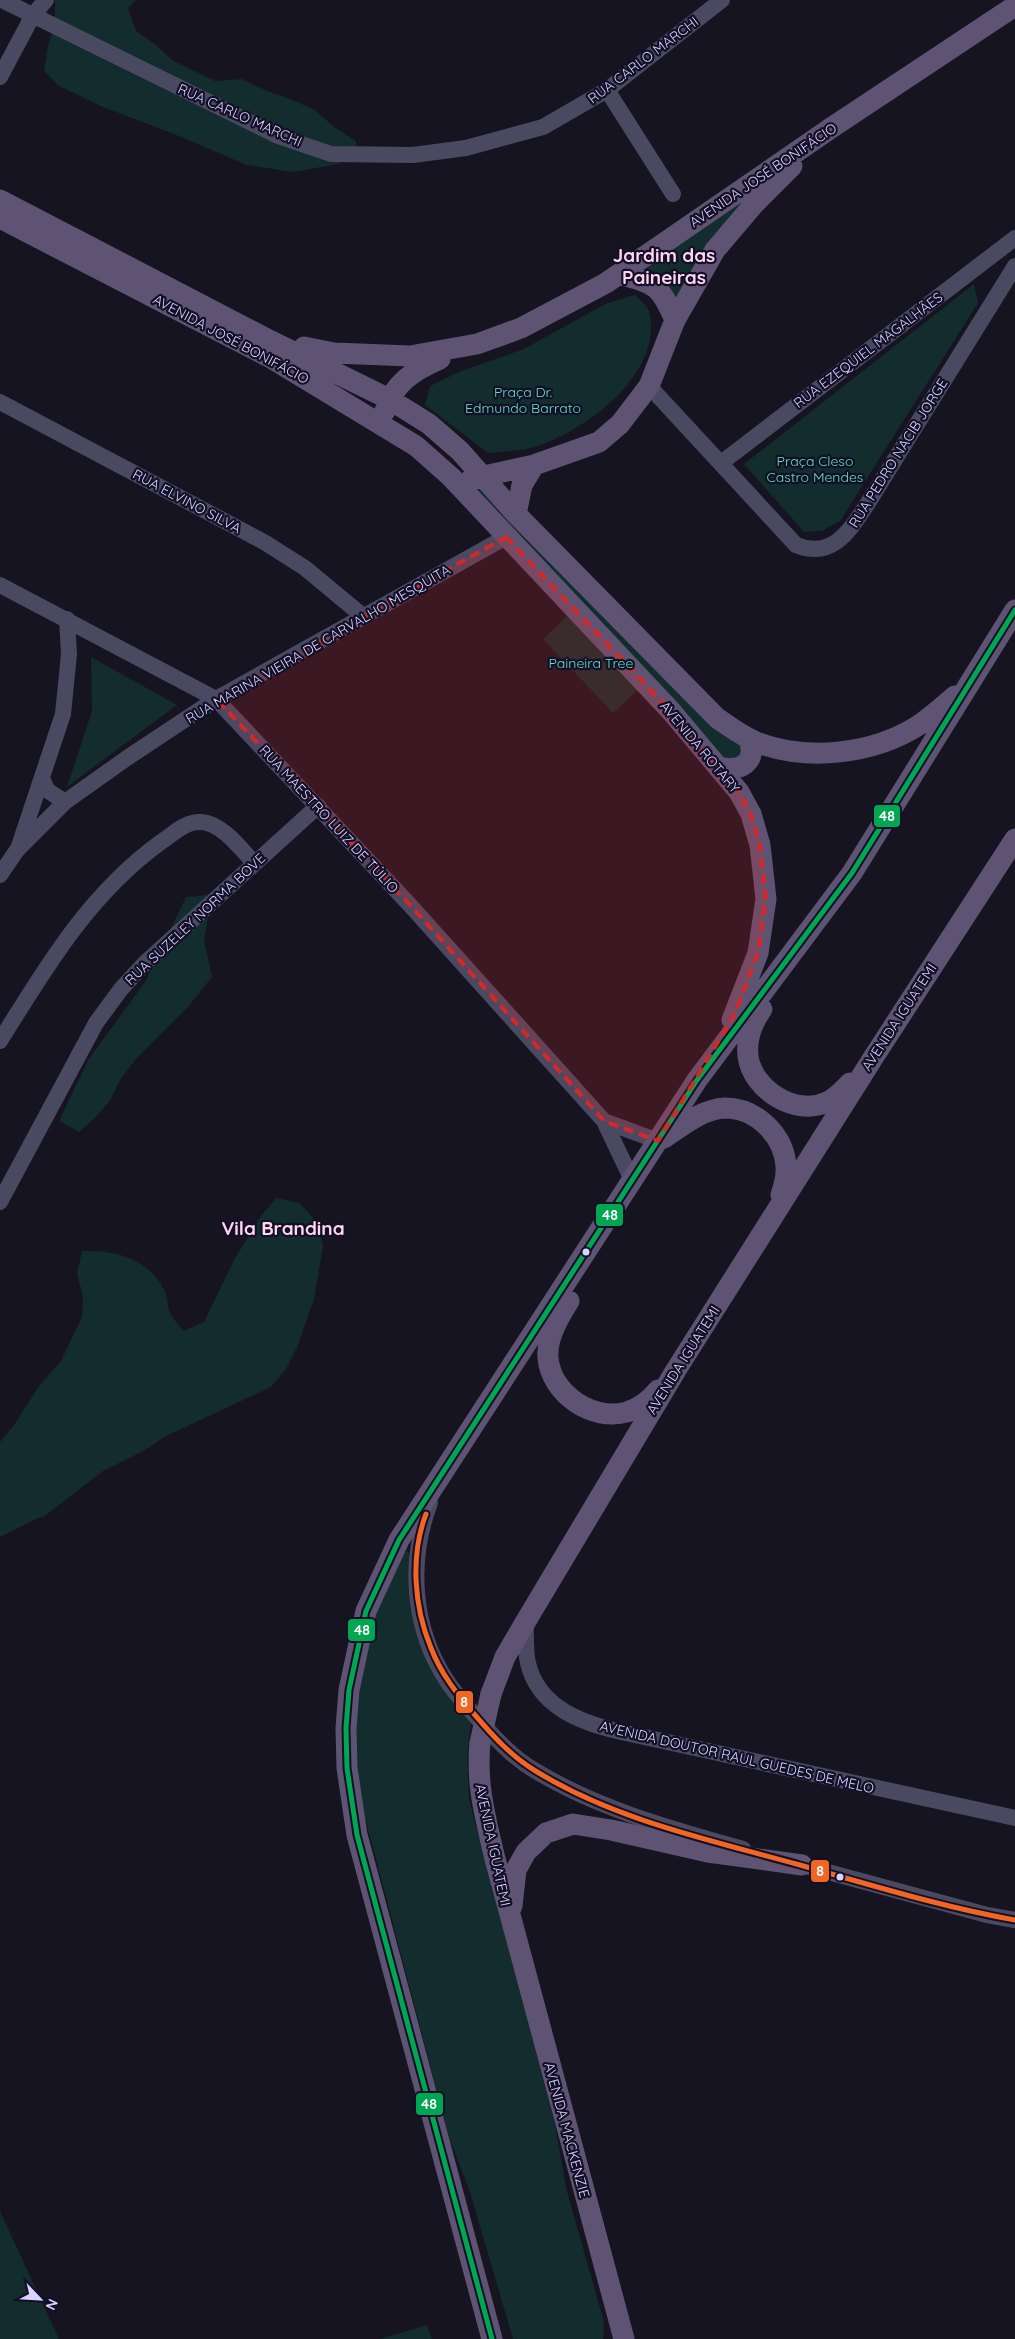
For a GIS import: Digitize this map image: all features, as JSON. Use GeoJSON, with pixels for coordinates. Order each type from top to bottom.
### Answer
{"type":"FeatureCollection","features":[{"type":"Feature","properties":{"kind":"main road","name":"AVENIDA JOSÉ BONIFÁCIO"},"geometry":{"type":"LineString","coordinates":[[270,340],[334,353],[410,356],[478,344],[521,328],[620,274],[831,128],[1015,6]]}},
{"type":"Feature","properties":{"kind":"main road"},"geometry":{"type":"LineString","coordinates":[[451,477],[464,479],[534,466],[599,442],[620,424],[649,386],[675,320],[715,250],[756,203],[831,128]]}},
{"type":"Feature","properties":{"kind":"main road","name":"AVENIDA JOSÉ BONIFÁCIO"},"geometry":{"type":"LineString","coordinates":[[0,200],[270,340],[389,399],[429,424],[460,451],[516,514]]}},
{"type":"Feature","properties":{"kind":"main road","name":"AVENIDA JOSÉ BONIFÁCIO"},"geometry":{"type":"LineString","coordinates":[[0,218],[271,358],[416,446],[451,477]]}},
{"type":"Feature","properties":{"kind":"main road"},"geometry":{"type":"LineString","coordinates":[[620,274],[654,286],[664,295],[675,320]]}},
{"type":"Feature","properties":{"kind":"main road"},"geometry":{"type":"LineString","coordinates":[[383,425],[389,399],[403,380],[419,368],[478,344]]}},
{"type":"Feature","properties":{"kind":"main road"},"geometry":{"type":"LineString","coordinates":[[516,514],[522,485],[534,466]]}},
{"type":"Feature","properties":{"kind":"main road","name":"AVENIDA ROTARY"},"geometry":{"type":"LineString","coordinates":[[451,477],[506,538],[671,711],[739,792],[751,814],[760,845],[766,898],[758,953],[735,1014],[697,1080]]}},
{"type":"Feature","properties":{"kind":"main road","name":"AVENIDA ROTARY"},"geometry":{"type":"LineString","coordinates":[[516,514],[717,718],[749,739],[771,747],[807,752],[845,752],[878,744],[919,725],[967,687]]}},
{"type":"Feature","properties":{"kind":"main road"},"geometry":{"type":"LineString","coordinates":[[873,1058],[839,1094],[827,1102],[804,1106],[778,1098],[757,1078],[748,1057],[748,1038],[759,1013],[835,902],[1015,610]]}},
{"type":"Feature","properties":{"kind":"main road"},"geometry":{"type":"LineString","coordinates":[[719,767],[730,770],[742,767],[750,759],[752,748],[749,739]]}},
{"type":"Feature","properties":{"kind":"main road","name":"AVENIDA IGUATEMI"},"geometry":{"type":"LineString","coordinates":[[510,1921],[479,1788],[478,1765],[480,1743],[491,1694],[505,1658],[676,1370],[873,1058],[1015,839]]}},
{"type":"Feature","properties":{"kind":"main road"},"geometry":{"type":"LineString","coordinates":[[492,2334],[362,1854],[347,1768],[346,1728],[349,1690],[366,1612],[399,1540],[597,1238],[697,1080],[852,873]]}},
{"type":"Feature","properties":{"kind":"main road"},"geometry":{"type":"LineString","coordinates":[[658,1141],[702,1113],[724,1108],[742,1110],[754,1116],[770,1128],[779,1140],[785,1156],[786,1181],[774,1217]]}},
{"type":"Feature","properties":{"kind":"main road"},"geometry":{"type":"LineString","coordinates":[[597,1238],[590,1265],[564,1311],[550,1344],[548,1358],[552,1374],[558,1386],[572,1400],[587,1408],[606,1414],[627,1412],[648,1401],[676,1370]]}},
{"type":"Feature","properties":{"kind":"main road"},"geometry":{"type":"LineString","coordinates":[[510,1921],[516,1870],[526,1852],[546,1833],[573,1824],[611,1830],[708,1852],[802,1866]]}},
{"type":"Feature","properties":{"kind":"main road","name":"AVENIDA MACKENZIE"},"geometry":{"type":"LineString","coordinates":[[510,1921],[624,2339]]}},
{"type":"Feature","properties":{"kind":"main road"},"geometry":{"type":"LineString","coordinates":[[607,2339],[610,2326],[610,2285]]}},
{"type":"Feature","properties":{"kind":"street","name":"RUA CARLO MARCHI"},"geometry":{"type":"LineString","coordinates":[[2,0],[278,136],[331,154],[413,155],[466,148],[543,127],[608,90],[722,0]]}},
{"type":"Feature","properties":{"kind":"street"},"geometry":{"type":"LineString","coordinates":[[0,77],[6,50],[46,0]]}},
{"type":"Feature","properties":{"kind":"street"},"geometry":{"type":"LineString","coordinates":[[608,90],[673,194]]}},
{"type":"Feature","properties":{"kind":"street","name":"RUA EZEQUIEL MAGALHÃES"},"geometry":{"type":"LineString","coordinates":[[721,463],[1015,238]]}},
{"type":"Feature","properties":{"kind":"street","name":"RUA PEDRO NACIB JORGE"},"geometry":{"type":"LineString","coordinates":[[649,386],[796,546],[808,550],[825,550],[847,534],[868,503],[1015,266]]}},
{"type":"Feature","properties":{"kind":"street","name":"RUA ELVINO SILVA"},"geometry":{"type":"LineString","coordinates":[[0,402],[264,542],[305,568],[364,617]]}},
{"type":"Feature","properties":{"kind":"street","name":"RUA MARINA VIEIRA DE CARVALHO MESQUITA"},"geometry":{"type":"LineString","coordinates":[[0,874],[17,850],[65,802],[216,699],[506,538]]}},
{"type":"Feature","properties":{"kind":"street","name":"RUA MAESTRO LUIZ DE TÚLIO"},"geometry":{"type":"LineString","coordinates":[[0,585],[216,699],[318,806],[604,1121]]}},
{"type":"Feature","properties":{"kind":"street","name":"RUA MARINA VIEIRA DE CARVALHO MESQUITA"},"geometry":{"type":"LineString","coordinates":[[17,850],[63,714],[69,654],[67,619]]}},
{"type":"Feature","properties":{"kind":"street"},"geometry":{"type":"LineString","coordinates":[[42,778],[46,790],[65,802]]}},
{"type":"Feature","properties":{"kind":"street","name":"RUA SUZELEY NORMA BOVE"},"geometry":{"type":"LineString","coordinates":[[0,1202],[96,1023],[121,988],[145,963],[318,806]]}},
{"type":"Feature","properties":{"kind":"street"},"geometry":{"type":"LineString","coordinates":[[0,1041],[55,952],[102,893],[138,859],[180,829],[192,822],[203,822],[215,826],[231,838],[254,863]]}},
{"type":"Feature","properties":{"kind":"street"},"geometry":{"type":"LineString","coordinates":[[604,1121],[658,1141]]}},
{"type":"Feature","properties":{"kind":"street"},"geometry":{"type":"LineString","coordinates":[[604,1121],[633,1182]]}},
{"type":"Feature","properties":{"kind":"street"},"geometry":{"type":"LineString","coordinates":[[446,1469],[421,1527],[417,1556],[416,1588],[423,1629],[447,1681],[498,1742],[533,1769],[576,1793],[661,1826],[802,1866],[987,1915],[1015,1920]]}},
{"type":"Feature","properties":{"kind":"street","name":"AVENIDA DOUTOR RAUL GUEDES DE MELO"},"geometry":{"type":"LineString","coordinates":[[526,1621],[528,1662],[534,1682],[544,1696],[579,1721],[617,1731],[1015,1818]]}},
{"type":"Feature","properties":{"kind":"highlighted area"},"geometry":{"type":"Polygon","coordinates":[[[506,537],[671,711],[739,792],[751,814],[760,845],[766,899],[758,953],[735,1014],[658,1141],[604,1121],[409,904],[216,699],[506,537]]]}},
{"type":"Feature","properties":{"kind":"green space"},"geometry":{"type":"Polygon","coordinates":[[[55,0],[136,0],[128,8],[136,31],[156,45],[172,60],[215,81],[242,79],[315,110],[334,127],[356,141],[356,145],[339,164],[293,172],[247,165],[103,107],[59,86],[44,71],[48,46],[55,23],[55,0]]]}},
{"type":"Feature","properties":{"kind":"green space"},"geometry":{"type":"Polygon","coordinates":[[[773,176],[678,300],[659,274],[643,266],[773,176]]]}},
{"type":"Feature","properties":{"kind":"green space","name":"Praça Cleso Castro Mendes"},"geometry":{"type":"Polygon","coordinates":[[[974,284],[978,303],[840,521],[822,531],[804,532],[744,464],[974,284]]]}},
{"type":"Feature","properties":{"kind":"green space","name":"Praça Dr. Edmundo Barrato"},"geometry":{"type":"Polygon","coordinates":[[[635,295],[648,309],[651,325],[647,351],[639,369],[627,386],[612,401],[595,415],[559,437],[529,448],[488,453],[425,405],[430,386],[461,371],[524,349],[605,304],[635,295]]]}},
{"type":"Feature","properties":{"kind":"green space"},"geometry":{"type":"Polygon","coordinates":[[[485,485],[748,748],[730,765],[469,489],[485,485]]]}},
{"type":"Feature","properties":{"kind":"green space","name":"Paineira Tree"},"geometry":{"type":"Polygon","coordinates":[[[570,613],[640,688],[613,713],[543,639],[570,613]]]}},
{"type":"Feature","properties":{"kind":"green space"},"geometry":{"type":"Polygon","coordinates":[[[91,657],[177,705],[67,787],[92,711],[91,657]]]}},
{"type":"Feature","properties":{"kind":"green space"},"geometry":{"type":"Polygon","coordinates":[[[209,895],[204,940],[212,977],[187,1008],[137,1058],[121,1078],[111,1099],[96,1117],[79,1132],[59,1121],[88,1060],[145,982],[186,897],[209,895]]]}},
{"type":"Feature","properties":{"kind":"green space"},"geometry":{"type":"Polygon","coordinates":[[[276,1198],[300,1203],[318,1224],[323,1246],[314,1299],[298,1345],[286,1369],[271,1387],[164,1437],[145,1450],[103,1471],[42,1518],[40,1517],[0,1537],[0,1442],[14,1425],[39,1386],[61,1361],[82,1317],[83,1296],[77,1274],[82,1251],[118,1254],[140,1263],[149,1270],[164,1290],[171,1315],[184,1331],[204,1322],[235,1258],[261,1216],[276,1198]]]}},
{"type":"Feature","properties":{"kind":"green space"},"geometry":{"type":"Polygon","coordinates":[[[408,1551],[410,1555],[410,1586],[471,1722],[467,1760],[469,1797],[555,2124],[566,2188],[604,2322],[603,2339],[513,2339],[470,2192],[449,2137],[363,1810],[359,1787],[356,1740],[356,1716],[361,1668],[374,1614],[402,1553],[408,1551]]]}},
{"type":"Feature","properties":{"kind":"green space"},"geometry":{"type":"Polygon","coordinates":[[[0,2211],[59,2339],[0,2339],[0,2211]]]}},
{"type":"Feature","properties":{"kind":"green space"},"geometry":{"type":"Polygon","coordinates":[[[427,2325],[432,2339],[380,2339],[427,2325]]]}},
{"type":"Feature","properties":{"kind":"transit line","name":"48"},"geometry":{"type":"LineString","coordinates":[[492,2339],[357,1835],[347,1768],[346,1728],[349,1690],[366,1611],[399,1540],[697,1080],[852,873],[1015,610]]}},
{"type":"Feature","properties":{"kind":"transit line","name":"8"},"geometry":{"type":"LineString","coordinates":[[426,1514],[418,1547],[416,1581],[421,1616],[431,1648],[450,1683],[481,1723],[510,1752],[534,1770],[597,1802],[663,1827],[907,1895],[1015,1920]]}},
{"type":"Feature","properties":{"kind":"district","name":"Jardim das Paineiras"},"geometry":{"type":"Point","coordinates":[664,266]}},
{"type":"Feature","properties":{"kind":"district","name":"Vila Brandina"},"geometry":{"type":"Point","coordinates":[283,1228]}}]}
